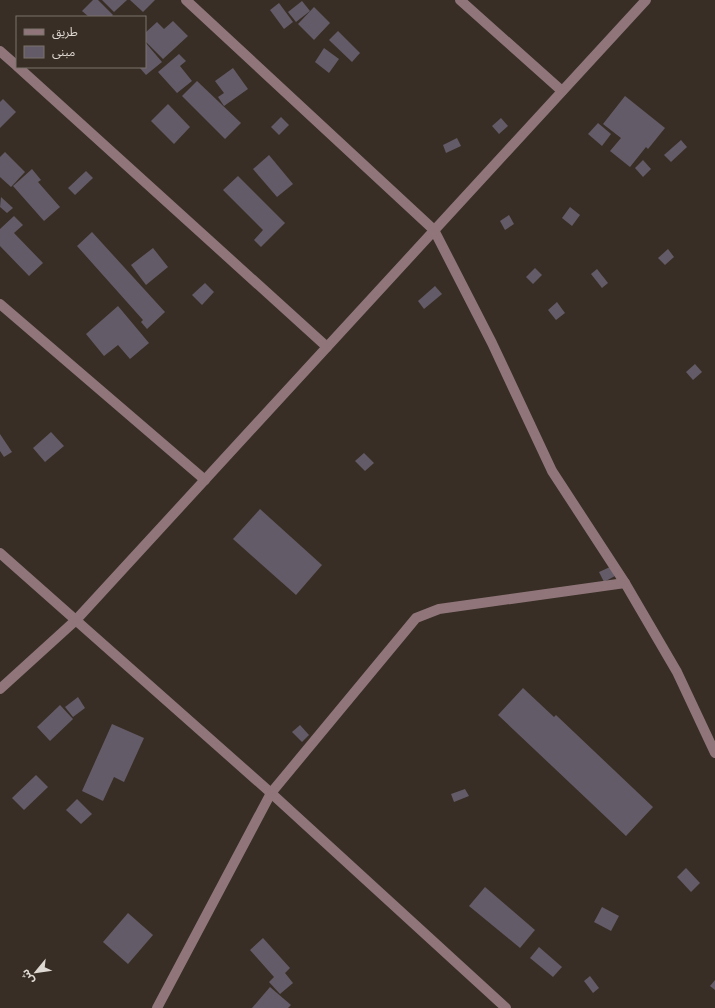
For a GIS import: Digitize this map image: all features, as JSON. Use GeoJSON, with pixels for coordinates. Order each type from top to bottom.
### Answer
{"type":"FeatureCollection","features":[{"type":"Feature","properties":{"kind":"street"},"geometry":{"type":"LineString","coordinates":[[186,0],[434,230],[492,342],[552,471],[625,584],[677,672],[715,753]]}},
{"type":"Feature","properties":{"kind":"street"},"geometry":{"type":"LineString","coordinates":[[460,0],[562,92]]}},
{"type":"Feature","properties":{"kind":"street"},"geometry":{"type":"LineString","coordinates":[[0,689],[76,620],[646,0]]}},
{"type":"Feature","properties":{"kind":"street"},"geometry":{"type":"LineString","coordinates":[[0,51],[16,64]]}},
{"type":"Feature","properties":{"kind":"street"},"geometry":{"type":"LineString","coordinates":[[20,68],[327,347]]}},
{"type":"Feature","properties":{"kind":"street"},"geometry":{"type":"LineString","coordinates":[[0,304],[205,480]]}},
{"type":"Feature","properties":{"kind":"street"},"geometry":{"type":"LineString","coordinates":[[0,553],[271,793],[506,1008]]}},
{"type":"Feature","properties":{"kind":"street"},"geometry":{"type":"LineString","coordinates":[[157,1008],[271,793],[416,618],[439,609],[625,584]]}},
{"type":"Feature","properties":{"kind":"building"},"geometry":{"type":"Polygon","coordinates":[[[93,0],[98,0],[113,15],[88,16],[82,11],[93,0]]]}},
{"type":"Feature","properties":{"kind":"building"},"geometry":{"type":"Polygon","coordinates":[[[102,0],[127,0],[114,12],[102,0]]]}},
{"type":"Feature","properties":{"kind":"building"},"geometry":{"type":"Polygon","coordinates":[[[130,0],[155,0],[143,12],[130,0]]]}},
{"type":"Feature","properties":{"kind":"building"},"geometry":{"type":"Polygon","coordinates":[[[302,1],[310,11],[296,22],[288,12],[302,1]]]}},
{"type":"Feature","properties":{"kind":"building"},"geometry":{"type":"Polygon","coordinates":[[[279,3],[293,22],[284,29],[270,10],[279,3]]]}},
{"type":"Feature","properties":{"kind":"building"},"geometry":{"type":"Polygon","coordinates":[[[314,7],[330,23],[314,40],[298,24],[314,7]]]}},
{"type":"Feature","properties":{"kind":"building"},"geometry":{"type":"Polygon","coordinates":[[[173,21],[188,36],[163,59],[146,42],[146,32],[157,22],[164,29],[173,21]]]}},
{"type":"Feature","properties":{"kind":"building"},"geometry":{"type":"Polygon","coordinates":[[[338,31],[360,53],[352,62],[329,40],[338,31]]]}},
{"type":"Feature","properties":{"kind":"building"},"geometry":{"type":"Polygon","coordinates":[[[146,43],[162,62],[146,75],[140,68],[146,68],[146,43]]]}},
{"type":"Feature","properties":{"kind":"building"},"geometry":{"type":"Polygon","coordinates":[[[324,48],[339,59],[329,73],[315,62],[324,48]]]}},
{"type":"Feature","properties":{"kind":"building"},"geometry":{"type":"Polygon","coordinates":[[[179,54],[186,61],[180,66],[192,81],[177,93],[158,72],[179,54]]]}},
{"type":"Feature","properties":{"kind":"building"},"geometry":{"type":"Polygon","coordinates":[[[233,68],[248,89],[224,106],[218,97],[224,93],[215,81],[233,68]]]}},
{"type":"Feature","properties":{"kind":"building"},"geometry":{"type":"Polygon","coordinates":[[[197,81],[241,123],[225,139],[182,96],[197,81]]]}},
{"type":"Feature","properties":{"kind":"building"},"geometry":{"type":"Polygon","coordinates":[[[625,96],[665,128],[648,149],[646,147],[630,167],[610,151],[621,138],[603,124],[625,96]]]}},
{"type":"Feature","properties":{"kind":"building"},"geometry":{"type":"Polygon","coordinates":[[[3,99],[16,112],[0,128],[0,102],[3,99]]]}},
{"type":"Feature","properties":{"kind":"building"},"geometry":{"type":"Polygon","coordinates":[[[168,104],[190,127],[174,144],[151,121],[168,104]]]}},
{"type":"Feature","properties":{"kind":"building"},"geometry":{"type":"Polygon","coordinates":[[[281,117],[289,125],[279,135],[271,127],[281,117]]]}},
{"type":"Feature","properties":{"kind":"building"},"geometry":{"type":"Polygon","coordinates":[[[501,118],[508,126],[499,134],[492,126],[501,118]]]}},
{"type":"Feature","properties":{"kind":"building"},"geometry":{"type":"Polygon","coordinates":[[[598,123],[611,134],[602,146],[588,134],[598,123]]]}},
{"type":"Feature","properties":{"kind":"building"},"geometry":{"type":"Polygon","coordinates":[[[457,138],[461,146],[446,153],[443,145],[457,138]]]}},
{"type":"Feature","properties":{"kind":"building"},"geometry":{"type":"Polygon","coordinates":[[[681,140],[687,147],[671,162],[664,155],[681,140]]]}},
{"type":"Feature","properties":{"kind":"building"},"geometry":{"type":"Polygon","coordinates":[[[5,152],[25,172],[11,187],[0,177],[0,157],[5,152]]]}},
{"type":"Feature","properties":{"kind":"building"},"geometry":{"type":"Polygon","coordinates":[[[269,155],[293,184],[277,197],[253,169],[269,155]]]}},
{"type":"Feature","properties":{"kind":"building"},"geometry":{"type":"Polygon","coordinates":[[[643,160],[651,169],[643,177],[635,168],[643,160]]]}},
{"type":"Feature","properties":{"kind":"building"},"geometry":{"type":"Polygon","coordinates":[[[32,169],[41,180],[38,182],[60,207],[44,221],[13,186],[32,169]]]}},
{"type":"Feature","properties":{"kind":"building"},"geometry":{"type":"Polygon","coordinates":[[[86,171],[93,178],[75,195],[68,188],[86,171]]]}},
{"type":"Feature","properties":{"kind":"building"},"geometry":{"type":"Polygon","coordinates":[[[238,176],[285,223],[261,247],[254,240],[263,230],[223,190],[238,176]]]}},
{"type":"Feature","properties":{"kind":"building"},"geometry":{"type":"Polygon","coordinates":[[[1,197],[13,208],[7,213],[0,207],[1,197]]]}},
{"type":"Feature","properties":{"kind":"building"},"geometry":{"type":"Polygon","coordinates":[[[570,207],[580,215],[572,226],[562,218],[570,207]]]}},
{"type":"Feature","properties":{"kind":"building"},"geometry":{"type":"Polygon","coordinates":[[[509,215],[514,224],[505,230],[500,221],[509,215]]]}},
{"type":"Feature","properties":{"kind":"building"},"geometry":{"type":"Polygon","coordinates":[[[14,216],[23,225],[14,233],[43,263],[29,276],[0,246],[0,229],[14,216]]]}},
{"type":"Feature","properties":{"kind":"building"},"geometry":{"type":"Polygon","coordinates":[[[92,232],[165,312],[147,329],[141,322],[143,320],[77,246],[92,232]]]}},
{"type":"Feature","properties":{"kind":"building"},"geometry":{"type":"Polygon","coordinates":[[[153,248],[168,267],[146,285],[131,265],[153,248]]]}},
{"type":"Feature","properties":{"kind":"building"},"geometry":{"type":"Polygon","coordinates":[[[668,249],[674,257],[665,265],[658,258],[668,249]]]}},
{"type":"Feature","properties":{"kind":"building"},"geometry":{"type":"Polygon","coordinates":[[[535,268],[542,275],[533,284],[526,277],[535,268]]]}},
{"type":"Feature","properties":{"kind":"building"},"geometry":{"type":"Polygon","coordinates":[[[597,269],[608,283],[602,288],[591,274],[597,269]]]}},
{"type":"Feature","properties":{"kind":"building"},"geometry":{"type":"Polygon","coordinates":[[[205,283],[214,292],[202,305],[192,295],[205,283]]]}},
{"type":"Feature","properties":{"kind":"building"},"geometry":{"type":"Polygon","coordinates":[[[435,286],[442,294],[424,309],[418,301],[435,286]]]}},
{"type":"Feature","properties":{"kind":"building"},"geometry":{"type":"Polygon","coordinates":[[[557,302],[565,313],[556,320],[548,310],[557,302]]]}},
{"type":"Feature","properties":{"kind":"building"},"geometry":{"type":"Polygon","coordinates":[[[118,306],[149,343],[130,359],[118,345],[104,356],[86,334],[118,306]]]}},
{"type":"Feature","properties":{"kind":"building"},"geometry":{"type":"Polygon","coordinates":[[[695,364],[702,372],[693,380],[686,372],[695,364]]]}},
{"type":"Feature","properties":{"kind":"building"},"geometry":{"type":"Polygon","coordinates":[[[51,432],[64,446],[45,462],[33,448],[51,432]]]}},
{"type":"Feature","properties":{"kind":"building"},"geometry":{"type":"Polygon","coordinates":[[[0,434],[12,452],[4,457],[0,451],[0,434]]]}},
{"type":"Feature","properties":{"kind":"building"},"geometry":{"type":"Polygon","coordinates":[[[364,453],[374,463],[365,471],[355,461],[364,453]]]}},
{"type":"Feature","properties":{"kind":"building"},"geometry":{"type":"Polygon","coordinates":[[[260,509],[322,565],[296,595],[233,539],[260,509]]]}},
{"type":"Feature","properties":{"kind":"building"},"geometry":{"type":"Polygon","coordinates":[[[610,567],[615,576],[604,582],[599,572],[610,567]]]}},
{"type":"Feature","properties":{"kind":"building"},"geometry":{"type":"Polygon","coordinates":[[[523,688],[554,717],[556,715],[653,807],[626,836],[498,715],[523,688]]]}},
{"type":"Feature","properties":{"kind":"building"},"geometry":{"type":"Polygon","coordinates":[[[78,697],[85,708],[73,717],[65,707],[78,697]]]}},
{"type":"Feature","properties":{"kind":"building"},"geometry":{"type":"Polygon","coordinates":[[[60,705],[73,719],[50,741],[37,727],[60,705]]]}},
{"type":"Feature","properties":{"kind":"building"},"geometry":{"type":"Polygon","coordinates":[[[112,724],[144,738],[124,782],[114,777],[103,801],[82,791],[112,724]]]}},
{"type":"Feature","properties":{"kind":"building"},"geometry":{"type":"Polygon","coordinates":[[[300,725],[309,735],[302,742],[292,732],[300,725]]]}},
{"type":"Feature","properties":{"kind":"building"},"geometry":{"type":"Polygon","coordinates":[[[36,775],[48,787],[24,810],[12,798],[36,775]]]}},
{"type":"Feature","properties":{"kind":"building"},"geometry":{"type":"Polygon","coordinates":[[[465,789],[469,796],[454,802],[451,794],[465,789]]]}},
{"type":"Feature","properties":{"kind":"building"},"geometry":{"type":"Polygon","coordinates":[[[77,799],[92,814],[81,824],[66,810],[77,799]]]}},
{"type":"Feature","properties":{"kind":"building"},"geometry":{"type":"Polygon","coordinates":[[[686,868],[700,883],[691,892],[677,877],[686,868]]]}},
{"type":"Feature","properties":{"kind":"building"},"geometry":{"type":"Polygon","coordinates":[[[485,887],[535,930],[520,948],[469,906],[485,887]]]}},
{"type":"Feature","properties":{"kind":"building"},"geometry":{"type":"Polygon","coordinates":[[[602,907],[619,916],[611,931],[594,922],[602,907]]]}},
{"type":"Feature","properties":{"kind":"building"},"geometry":{"type":"Polygon","coordinates":[[[128,913],[153,935],[128,964],[103,942],[128,913]]]}},
{"type":"Feature","properties":{"kind":"building"},"geometry":{"type":"Polygon","coordinates":[[[263,938],[290,968],[285,973],[293,983],[280,994],[269,982],[274,977],[250,950],[263,938]]]}},
{"type":"Feature","properties":{"kind":"building"},"geometry":{"type":"Polygon","coordinates":[[[539,947],[562,967],[553,977],[530,958],[539,947]]]}},
{"type":"Feature","properties":{"kind":"building"},"geometry":{"type":"Polygon","coordinates":[[[590,976],[599,988],[593,993],[584,981],[590,976]]]}},
{"type":"Feature","properties":{"kind":"building"},"geometry":{"type":"Polygon","coordinates":[[[715,980],[715,990],[710,986],[715,980]]]}},
{"type":"Feature","properties":{"kind":"building"},"geometry":{"type":"Polygon","coordinates":[[[270,987],[291,1005],[288,1008],[252,1008],[270,987]]]}}]}
